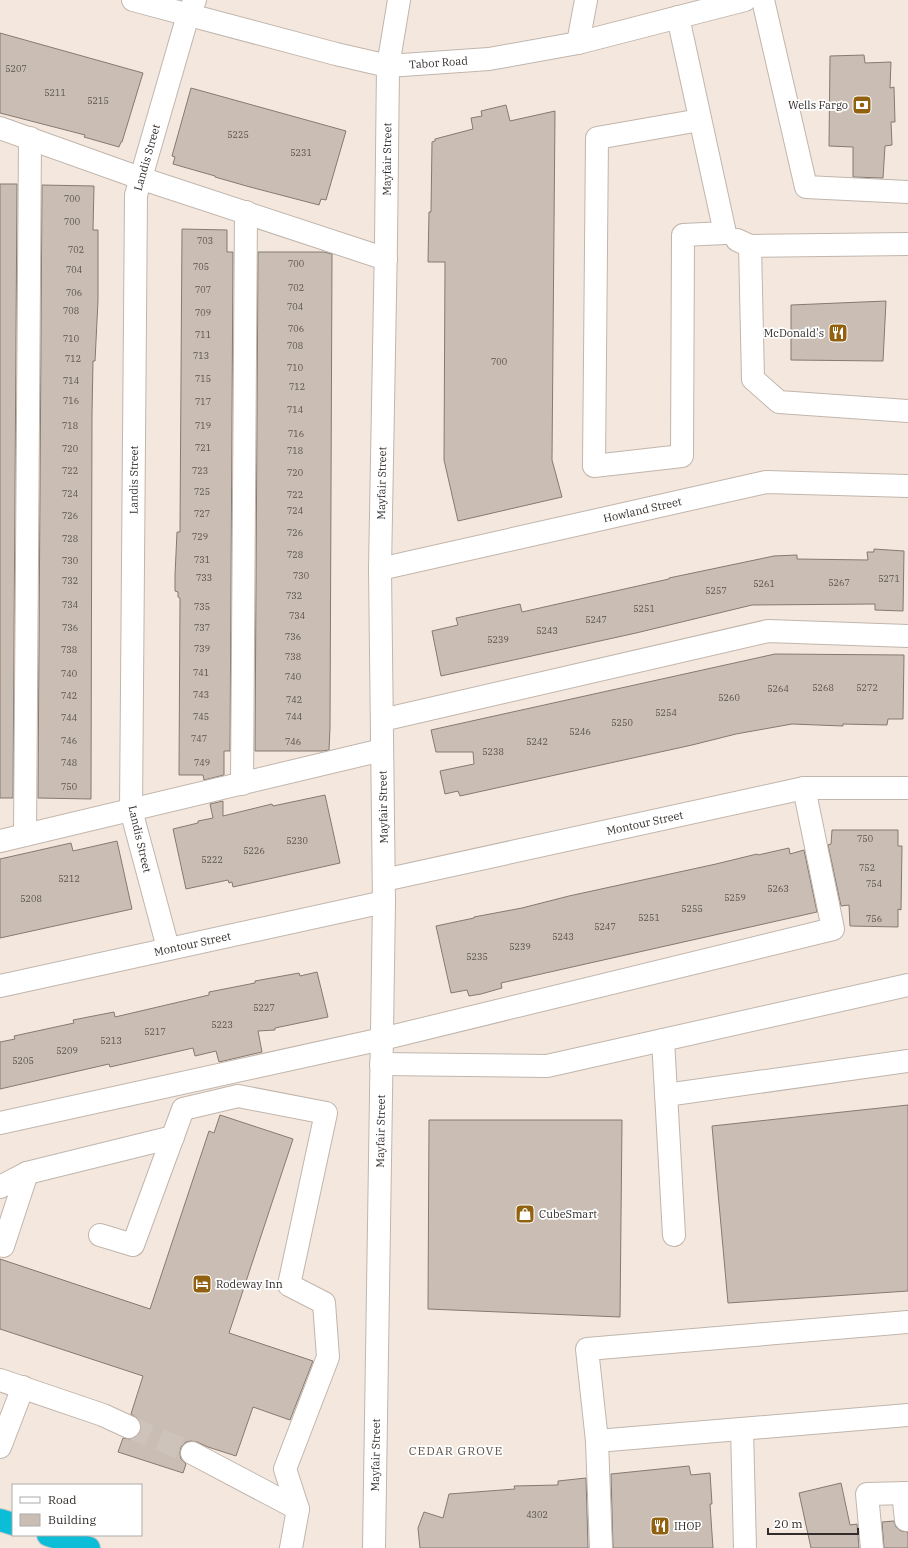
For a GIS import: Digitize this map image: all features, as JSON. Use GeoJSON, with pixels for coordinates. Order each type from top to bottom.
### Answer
{"type":"FeatureCollection","features":[{"type":"Feature","properties":{"kind":"highway"},"geometry":{"type":"LineString","coordinates":[[0,1520],[12,1524]]}},
{"type":"Feature","properties":{"kind":"highway"},"geometry":{"type":"LineString","coordinates":[[51,1536],[89,1548]]}},
{"type":"Feature","properties":{"kind":"street","name":"Tabor Road"},"geometry":{"type":"LineString","coordinates":[[132,0],[191,7],[336,54],[388,66],[489,59],[578,43],[746,0]]}},
{"type":"Feature","properties":{"kind":"street","name":"Mayfair Street"},"geometry":{"type":"LineString","coordinates":[[374,1548],[384,902],[380,569],[388,66],[399,0]]}},
{"type":"Feature","properties":{"kind":"street"},"geometry":{"type":"LineString","coordinates":[[578,43],[586,0]]}},
{"type":"Feature","properties":{"kind":"street"},"geometry":{"type":"LineString","coordinates":[[763,0],[806,187],[908,192]]}},
{"type":"Feature","properties":{"kind":"street","name":"Landis Street"},"geometry":{"type":"LineString","coordinates":[[168,948],[131,810],[136,196],[191,7]]}},
{"type":"Feature","properties":{"kind":"street"},"geometry":{"type":"LineString","coordinates":[[678,17],[725,233]]}},
{"type":"Feature","properties":{"kind":"street"},"geometry":{"type":"LineString","coordinates":[[700,120],[597,138],[594,466],[682,456],[683,235],[725,233],[750,246],[908,244]]}},
{"type":"Feature","properties":{"kind":"street"},"geometry":{"type":"LineString","coordinates":[[0,128],[140,178],[386,259]]}},
{"type":"Feature","properties":{"kind":"street"},"geometry":{"type":"LineString","coordinates":[[26,835],[30,138]]}},
{"type":"Feature","properties":{"kind":"street"},"geometry":{"type":"LineString","coordinates":[[242,784],[246,212]]}},
{"type":"Feature","properties":{"kind":"street"},"geometry":{"type":"LineString","coordinates":[[750,246],[753,378],[779,402],[908,412]]}},
{"type":"Feature","properties":{"kind":"street","name":"Howland Street"},"geometry":{"type":"LineString","coordinates":[[380,569],[766,482],[908,486]]}},
{"type":"Feature","properties":{"kind":"street"},"geometry":{"type":"LineString","coordinates":[[382,720],[768,631],[908,636]]}},
{"type":"Feature","properties":{"kind":"street"},"geometry":{"type":"LineString","coordinates":[[0,841],[382,750]]}},
{"type":"Feature","properties":{"kind":"street"},"geometry":{"type":"LineString","coordinates":[[0,1123],[382,1039],[833,929],[804,788]]}},
{"type":"Feature","properties":{"kind":"street","name":"Montour Street"},"geometry":{"type":"LineString","coordinates":[[384,880],[804,788],[908,788]]}},
{"type":"Feature","properties":{"kind":"street","name":"Montour Street"},"geometry":{"type":"LineString","coordinates":[[0,986],[168,948],[384,902]]}},
{"type":"Feature","properties":{"kind":"street"},"geometry":{"type":"LineString","coordinates":[[381,1064],[547,1066],[908,986]]}},
{"type":"Feature","properties":{"kind":"street"},"geometry":{"type":"LineString","coordinates":[[663,1040],[674,1235]]}},
{"type":"Feature","properties":{"kind":"street"},"geometry":{"type":"LineString","coordinates":[[666,1095],[908,1061]]}},
{"type":"Feature","properties":{"kind":"street"},"geometry":{"type":"LineString","coordinates":[[100,1235],[134,1246],[183,1109],[238,1096],[326,1113],[289,1285],[324,1303],[328,1357],[285,1469],[298,1509],[291,1548]]}},
{"type":"Feature","properties":{"kind":"street"},"geometry":{"type":"LineString","coordinates":[[0,1187],[27,1173],[173,1136]]}},
{"type":"Feature","properties":{"kind":"street"},"geometry":{"type":"LineString","coordinates":[[3,1246],[27,1173]]}},
{"type":"Feature","properties":{"kind":"street"},"geometry":{"type":"LineString","coordinates":[[600,1548],[597,1441],[587,1349],[908,1322]]}},
{"type":"Feature","properties":{"kind":"street"},"geometry":{"type":"LineString","coordinates":[[0,1380],[103,1414],[129,1427]]}},
{"type":"Feature","properties":{"kind":"street"},"geometry":{"type":"LineString","coordinates":[[0,1447],[23,1387]]}},
{"type":"Feature","properties":{"kind":"street"},"geometry":{"type":"LineString","coordinates":[[597,1441],[908,1415]]}},
{"type":"Feature","properties":{"kind":"street"},"geometry":{"type":"LineString","coordinates":[[742,1429],[745,1548]]}},
{"type":"Feature","properties":{"kind":"street"},"geometry":{"type":"LineString","coordinates":[[192,1453],[298,1509]]}},
{"type":"Feature","properties":{"kind":"street"},"geometry":{"type":"LineString","coordinates":[[872,1548],[866,1494],[905,1493],[906,1520]]}},
{"type":"Feature","properties":{"kind":"building"},"geometry":{"type":"Polygon","coordinates":[[[0,33],[143,73],[122,142],[119,147],[84,137],[85,135],[0,113],[0,33]]]}},
{"type":"Feature","properties":{"kind":"building","name":"Wells Fargo"},"geometry":{"type":"Polygon","coordinates":[[[864,55],[865,63],[891,62],[890,88],[894,87],[895,122],[891,122],[892,145],[885,146],[883,178],[853,177],[853,147],[829,146],[830,56],[864,55]]]}},
{"type":"Feature","properties":{"kind":"building"},"geometry":{"type":"Polygon","coordinates":[[[191,88],[346,131],[326,200],[321,199],[319,205],[250,187],[173,164],[175,157],[172,156],[191,88]]]}},
{"type":"Feature","properties":{"kind":"building"},"geometry":{"type":"Polygon","coordinates":[[[506,105],[510,121],[555,111],[552,460],[562,497],[458,521],[444,460],[445,262],[428,262],[429,212],[431,212],[432,142],[435,141],[435,139],[473,129],[471,118],[482,116],[481,111],[506,105]]]}},
{"type":"Feature","properties":{"kind":"building"},"geometry":{"type":"Polygon","coordinates":[[[0,184],[17,184],[13,798],[0,798],[0,184]]]}},
{"type":"Feature","properties":{"kind":"building"},"geometry":{"type":"Polygon","coordinates":[[[42,185],[94,186],[93,230],[98,230],[98,301],[95,361],[93,361],[92,414],[91,799],[38,798],[42,185]]]}},
{"type":"Feature","properties":{"kind":"building"},"geometry":{"type":"Polygon","coordinates":[[[182,229],[227,230],[227,252],[233,252],[230,751],[224,751],[224,775],[204,780],[203,775],[179,775],[180,598],[178,597],[178,592],[175,591],[175,575],[177,532],[180,532],[182,229]]]}},
{"type":"Feature","properties":{"kind":"building"},"geometry":{"type":"Polygon","coordinates":[[[258,252],[324,252],[332,254],[330,728],[329,750],[322,751],[255,751],[258,252]]]}},
{"type":"Feature","properties":{"kind":"building","name":"McDonald's"},"geometry":{"type":"Polygon","coordinates":[[[886,301],[883,361],[791,360],[791,305],[886,301]]]}},
{"type":"Feature","properties":{"kind":"building"},"geometry":{"type":"Polygon","coordinates":[[[874,549],[904,551],[903,611],[875,610],[875,604],[752,605],[636,633],[441,676],[432,631],[458,625],[456,618],[520,604],[522,612],[669,578],[774,556],[797,555],[797,559],[868,560],[867,552],[874,552],[874,549]]]}},
{"type":"Feature","properties":{"kind":"building"},"geometry":{"type":"Polygon","coordinates":[[[775,654],[904,655],[903,719],[888,719],[887,725],[843,724],[843,726],[792,724],[736,734],[460,796],[458,791],[445,794],[440,771],[474,764],[473,752],[436,752],[431,730],[775,654]]]}},
{"type":"Feature","properties":{"kind":"building"},"geometry":{"type":"Polygon","coordinates":[[[325,795],[340,863],[233,887],[232,882],[229,883],[228,880],[186,889],[173,829],[213,818],[210,804],[223,801],[223,816],[272,804],[273,806],[325,795]]]}},
{"type":"Feature","properties":{"kind":"building"},"geometry":{"type":"Polygon","coordinates":[[[832,830],[898,830],[898,846],[902,846],[901,910],[898,909],[898,927],[850,926],[849,905],[841,906],[828,845],[831,844],[832,830]]]}},
{"type":"Feature","properties":{"kind":"building"},"geometry":{"type":"Polygon","coordinates":[[[117,841],[132,909],[0,938],[0,859],[71,843],[73,851],[117,841]]]}},
{"type":"Feature","properties":{"kind":"building"},"geometry":{"type":"Polygon","coordinates":[[[789,848],[790,854],[804,850],[817,912],[501,983],[502,988],[481,994],[469,996],[467,990],[451,993],[436,926],[789,848]]]}},
{"type":"Feature","properties":{"kind":"building"},"geometry":{"type":"Polygon","coordinates":[[[317,972],[328,1017],[275,1028],[275,1030],[258,1031],[262,1052],[219,1062],[216,1051],[195,1056],[193,1048],[110,1067],[109,1064],[0,1089],[0,1042],[15,1039],[14,1036],[74,1023],[73,1020],[114,1012],[115,1017],[209,995],[209,992],[255,983],[255,981],[299,973],[300,976],[317,972]]]}},
{"type":"Feature","properties":{"kind":"building"},"geometry":{"type":"Polygon","coordinates":[[[908,1105],[908,1291],[728,1303],[712,1126],[908,1105]]]}},
{"type":"Feature","properties":{"kind":"building","name":"Rodeway Inn"},"geometry":{"type":"Polygon","coordinates":[[[220,1115],[293,1139],[229,1333],[313,1361],[290,1420],[253,1407],[236,1456],[197,1442],[186,1442],[181,1447],[180,1453],[181,1459],[186,1464],[183,1473],[118,1452],[123,1438],[131,1439],[136,1437],[140,1432],[141,1425],[139,1420],[131,1414],[143,1376],[0,1329],[0,1259],[150,1309],[209,1131],[214,1133],[220,1115]]]}},
{"type":"Feature","properties":{"kind":"building","name":"CubeSmart"},"geometry":{"type":"Polygon","coordinates":[[[429,1120],[622,1120],[620,1317],[428,1309],[429,1120]]]}},
{"type":"Feature","properties":{"kind":"building","name":"IHOP"},"geometry":{"type":"Polygon","coordinates":[[[689,1466],[691,1475],[710,1473],[712,1504],[710,1504],[713,1548],[613,1548],[611,1474],[689,1466]]]}},
{"type":"Feature","properties":{"kind":"building"},"geometry":{"type":"Polygon","coordinates":[[[586,1478],[588,1548],[420,1548],[418,1528],[424,1512],[443,1518],[449,1494],[515,1489],[514,1486],[558,1485],[558,1481],[586,1478]]]}},
{"type":"Feature","properties":{"kind":"building"},"geometry":{"type":"Polygon","coordinates":[[[841,1483],[850,1525],[857,1524],[859,1548],[811,1548],[799,1493],[841,1483]]]}},
{"type":"Feature","properties":{"kind":"building"},"geometry":{"type":"Polygon","coordinates":[[[894,1521],[896,1527],[901,1531],[908,1532],[908,1548],[884,1548],[882,1522],[894,1521]]]}},
{"type":"Feature","properties":{"kind":"tunnel"},"geometry":{"type":"LineString","coordinates":[[129,1427],[192,1453]]}},
{"type":"Feature","properties":{"kind":"place","name":"Wells Fargo"},"geometry":{"type":"Point","coordinates":[862,105]}},
{"type":"Feature","properties":{"kind":"place","name":"McDonald's"},"geometry":{"type":"Point","coordinates":[838,333]}},
{"type":"Feature","properties":{"kind":"place","name":"CubeSmart"},"geometry":{"type":"Point","coordinates":[525,1214]}},
{"type":"Feature","properties":{"kind":"place","name":"Rodeway Inn"},"geometry":{"type":"Point","coordinates":[202,1284]}},
{"type":"Feature","properties":{"kind":"place","name":"IHOP"},"geometry":{"type":"Point","coordinates":[660,1526]}},
{"type":"Feature","properties":{"kind":"district","name":"CEDAR GROVE"},"geometry":{"type":"Point","coordinates":[456,1450]}}]}
